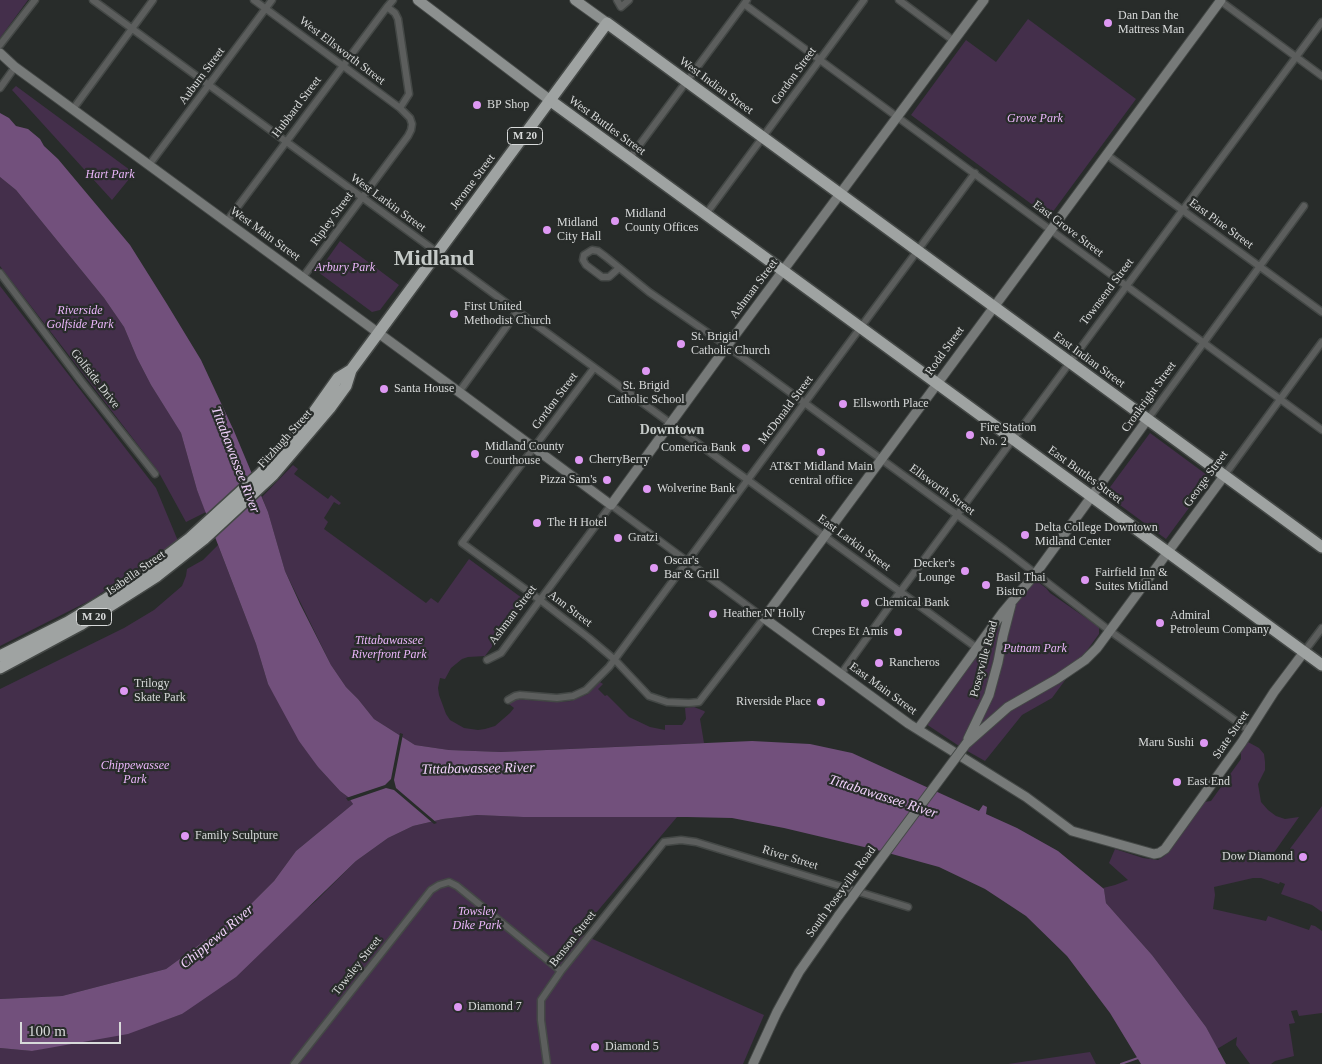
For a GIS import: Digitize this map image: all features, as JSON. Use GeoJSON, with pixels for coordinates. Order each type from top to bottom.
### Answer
{"type":"FeatureCollection","features":[{"type":"Feature","properties":{"kind":"highway","name":"Jerome Street"},"geometry":{"type":"LineString","coordinates":[[379,334],[607,23]]}},
{"type":"Feature","properties":{"kind":"highway","name":"West Indian Street"},"geometry":{"type":"LineString","coordinates":[[607,23],[840,194]]}},
{"type":"Feature","properties":{"kind":"highway","name":"West Buttles Street"},"geometry":{"type":"LineString","coordinates":[[551,101],[783,271]]}},
{"type":"Feature","properties":{"kind":"highway","name":"East Indian Street"},"geometry":{"type":"LineString","coordinates":[[840,194],[1322,547]]}},
{"type":"Feature","properties":{"kind":"highway","name":"East Buttles Street"},"geometry":{"type":"LineString","coordinates":[[783,271],[1322,666]]}},
{"type":"Feature","properties":{"kind":"highway","name":"Fitzhugh Street"},"geometry":{"type":"LineString","coordinates":[[180,553],[229,516],[273,474],[326,405],[346,386],[351,370],[379,334]]}},
{"type":"Feature","properties":{"kind":"highway","name":"Isabella Street"},"geometry":{"type":"LineString","coordinates":[[0,656],[68,622],[180,553]]}},
{"type":"Feature","properties":{"kind":"highway","name":"Isabella Street"},"geometry":{"type":"LineString","coordinates":[[0,668],[53,641],[106,610],[180,553]]}},
{"type":"Feature","properties":{"kind":"main road","name":"West Buttles Street"},"geometry":{"type":"LineString","coordinates":[[418,0],[551,101]]}},
{"type":"Feature","properties":{"kind":"main road","name":"West Indian Street"},"geometry":{"type":"LineString","coordinates":[[575,0],[607,23]]}},
{"type":"Feature","properties":{"kind":"street"},"geometry":{"type":"LineString","coordinates":[[0,46],[35,0]]}},
{"type":"Feature","properties":{"kind":"street","name":"West Larkin Street"},"geometry":{"type":"LineString","coordinates":[[94,0],[670,424]]}},
{"type":"Feature","properties":{"kind":"street"},"geometry":{"type":"LineString","coordinates":[[73,109],[153,0]]}},
{"type":"Feature","properties":{"kind":"street","name":"West Ellsworth Street"},"geometry":{"type":"LineString","coordinates":[[254,0],[400,108],[410,118],[412,124]]}},
{"type":"Feature","properties":{"kind":"street","name":"Auburn Street"},"geometry":{"type":"LineString","coordinates":[[149,165],[272,0]]}},
{"type":"Feature","properties":{"kind":"street","name":"Hubbard Street"},"geometry":{"type":"LineString","coordinates":[[226,221],[393,0]]}},
{"type":"Feature","properties":{"kind":"street"},"geometry":{"type":"LineString","coordinates":[[617,0],[621,7],[629,0]]}},
{"type":"Feature","properties":{"kind":"street","name":"Gordon Street"},"geometry":{"type":"LineString","coordinates":[[706,214],[864,0]]}},
{"type":"Feature","properties":{"kind":"street"},"geometry":{"type":"LineString","coordinates":[[899,0],[954,40]]}},
{"type":"Feature","properties":{"kind":"street","name":"Ashman Street"},"geometry":{"type":"LineString","coordinates":[[487,660],[501,653],[984,0]]}},
{"type":"Feature","properties":{"kind":"street"},"geometry":{"type":"LineString","coordinates":[[1220,0],[1322,76]]}},
{"type":"Feature","properties":{"kind":"street","name":"Rodd Street"},"geometry":{"type":"LineString","coordinates":[[681,704],[700,702],[1220,0]]}},
{"type":"Feature","properties":{"kind":"street"},"geometry":{"type":"LineString","coordinates":[[630,159],[746,2]]}},
{"type":"Feature","properties":{"kind":"street","name":"East Grove Street"},"geometry":{"type":"LineString","coordinates":[[746,2],[820,60],[1322,430]]}},
{"type":"Feature","properties":{"kind":"street"},"geometry":{"type":"LineString","coordinates":[[387,7],[395,13],[398,19],[409,94],[400,108]]}},
{"type":"Feature","properties":{"kind":"street","name":"Townsend Street"},"geometry":{"type":"LineString","coordinates":[[841,674],[957,514],[1322,22]]}},
{"type":"Feature","properties":{"kind":"street","name":"West Main Street"},"geometry":{"type":"LineString","coordinates":[[0,53],[15,67],[611,505]]}},
{"type":"Feature","properties":{"kind":"street"},"geometry":{"type":"LineString","coordinates":[[0,88],[15,67]]}},
{"type":"Feature","properties":{"kind":"street","name":"Ripley Street"},"geometry":{"type":"LineString","coordinates":[[303,277],[408,136],[412,124]]}},
{"type":"Feature","properties":{"kind":"street","name":"East Pine Street"},"geometry":{"type":"LineString","coordinates":[[1106,155],[1322,312]]}},
{"type":"Feature","properties":{"kind":"street","name":"McDonald Street"},"geometry":{"type":"LineString","coordinates":[[508,700],[520,695],[557,698],[573,696],[586,690],[615,660],[975,173]]}},
{"type":"Feature","properties":{"kind":"street","name":"Cronkright Street"},"geometry":{"type":"LineString","coordinates":[[1012,602],[1036,573],[1304,206]]}},
{"type":"Feature","properties":{"kind":"street","name":"Ellsworth Street"},"geometry":{"type":"LineString","coordinates":[[619,268],[609,277],[602,277],[586,265],[583,260],[584,255],[592,250],[598,251],[649,292],[727,346],[957,514],[1110,631],[1250,731]]}},
{"type":"Feature","properties":{"kind":"street","name":"Golfside Drive"},"geometry":{"type":"LineString","coordinates":[[0,274],[81,381],[155,474]]}},
{"type":"Feature","properties":{"kind":"street"},"geometry":{"type":"LineString","coordinates":[[459,392],[517,312]]}},
{"type":"Feature","properties":{"kind":"street","name":"George Street"},"geometry":{"type":"LineString","coordinates":[[1110,631],[1322,342]]}},
{"type":"Feature","properties":{"kind":"street","name":"Gordon Street"},"geometry":{"type":"LineString","coordinates":[[462,544],[594,368]]}},
{"type":"Feature","properties":{"kind":"street","name":"East Larkin Street"},"geometry":{"type":"LineString","coordinates":[[670,424],[976,648]]}},
{"type":"Feature","properties":{"kind":"street","name":"East Main Street"},"geometry":{"type":"LineString","coordinates":[[611,505],[918,729],[1026,797],[1072,831],[1154,854],[1159,853]]}},
{"type":"Feature","properties":{"kind":"street","name":"Ann Street"},"geometry":{"type":"LineString","coordinates":[[462,544],[540,600],[615,660],[649,696],[681,704]]}},
{"type":"Feature","properties":{"kind":"street"},"geometry":{"type":"LineString","coordinates":[[918,729],[976,648],[1012,602]]}},
{"type":"Feature","properties":{"kind":"street","name":"Poseyville Road"},"geometry":{"type":"LineString","coordinates":[[966,744],[989,695],[1012,602]]}},
{"type":"Feature","properties":{"kind":"street","name":"State Street"},"geometry":{"type":"LineString","coordinates":[[1159,853],[1164,849],[1250,731],[1269,700],[1322,628]]}},
{"type":"Feature","properties":{"kind":"street"},"geometry":{"type":"LineString","coordinates":[[966,744],[1008,707],[1057,679],[1085,660],[1110,631]]}},
{"type":"Feature","properties":{"kind":"street","name":"South Poseyville Road"},"geometry":{"type":"LineString","coordinates":[[753,1064],[777,1012],[799,972],[966,744]]}},
{"type":"Feature","properties":{"kind":"street","name":"River Street"},"geometry":{"type":"LineString","coordinates":[[664,842],[681,840],[696,842],[908,907]]}},
{"type":"Feature","properties":{"kind":"street","name":"Benson Street"},"geometry":{"type":"LineString","coordinates":[[547,1064],[539,1007],[541,1000],[561,971],[664,842]]}},
{"type":"Feature","properties":{"kind":"street","name":"Towsley Street"},"geometry":{"type":"LineString","coordinates":[[294,1064],[430,890],[439,885],[449,882],[458,886],[561,971]]}},
{"type":"Feature","properties":{"kind":"green space"},"geometry":{"type":"Polygon","coordinates":[[[0,0],[28,0],[0,38],[0,0]]]}},
{"type":"Feature","properties":{"kind":"green space","name":"Grove Park"},"geometry":{"type":"Polygon","coordinates":[[[1028,19],[1136,99],[1049,217],[911,115],[966,40],[996,62],[1028,19]]]}},
{"type":"Feature","properties":{"kind":"green space","name":"Hart Park"},"geometry":{"type":"Polygon","coordinates":[[[16,86],[134,173],[112,200],[12,90],[16,86]]]}},
{"type":"Feature","properties":{"kind":"green space","name":"Riverside Golfside Park"},"geometry":{"type":"Polygon","coordinates":[[[0,177],[16,190],[104,298],[124,327],[151,385],[181,433],[197,490],[206,512],[186,522],[158,471],[0,266],[0,177]]]}},
{"type":"Feature","properties":{"kind":"green space","name":"Arbury Park"},"geometry":{"type":"Polygon","coordinates":[[[340,241],[399,285],[380,310],[372,312],[318,272],[340,241]]]}},
{"type":"Feature","properties":{"kind":"green space"},"geometry":{"type":"Polygon","coordinates":[[[0,286],[156,488],[178,541],[91,600],[0,646],[0,286]]]}},
{"type":"Feature","properties":{"kind":"green space"},"geometry":{"type":"Polygon","coordinates":[[[1150,433],[1211,478],[1166,539],[1105,494],[1150,433]]]}},
{"type":"Feature","properties":{"kind":"green space","name":"Tittabawassee Riverfront Park"},"geometry":{"type":"Polygon","coordinates":[[[293,465],[298,469],[294,474],[328,499],[331,495],[341,503],[339,505],[334,502],[324,518],[328,522],[324,529],[426,603],[431,598],[438,603],[469,559],[526,601],[485,656],[462,659],[451,668],[445,679],[440,678],[439,695],[450,720],[464,728],[485,729],[495,726],[510,713],[514,708],[509,704],[511,700],[571,701],[588,694],[600,682],[603,684],[598,689],[605,696],[607,695],[629,717],[650,727],[665,730],[665,725],[682,725],[686,719],[685,708],[694,707],[704,711],[700,719],[704,743],[501,752],[449,750],[415,745],[374,719],[346,687],[331,665],[285,571],[262,497],[293,465]]]}},
{"type":"Feature","properties":{"kind":"green space","name":"Chippewassee Park"},"geometry":{"type":"Polygon","coordinates":[[[218,545],[256,644],[268,684],[318,767],[353,804],[296,851],[274,881],[249,906],[166,969],[62,996],[0,999],[0,689],[124,628],[154,610],[182,586],[187,569],[203,560],[218,545]]]}},
{"type":"Feature","properties":{"kind":"green space","name":"Putnam Park"},"geometry":{"type":"Polygon","coordinates":[[[1038,582],[1050,593],[1099,627],[1099,634],[1052,698],[1022,715],[985,761],[926,724],[1032,583],[1038,582]]]}},
{"type":"Feature","properties":{"kind":"green space"},"geometry":{"type":"Polygon","coordinates":[[[1248,742],[1259,748],[1264,754],[1265,770],[1258,784],[1261,802],[1276,816],[1285,819],[1299,817],[1273,854],[1280,862],[1322,806],[1322,912],[1312,905],[1281,894],[1285,884],[1280,882],[1279,884],[1261,878],[1253,878],[1214,887],[1213,909],[1266,921],[1268,916],[1309,930],[1311,925],[1315,926],[1322,931],[1322,1013],[1299,1016],[1297,1010],[1291,1011],[1295,1023],[1289,1024],[1294,1056],[1275,1061],[1271,1064],[1250,1064],[1236,1045],[1237,1037],[1217,1049],[1206,1027],[1168,976],[1106,903],[1103,888],[1128,880],[1109,863],[1115,849],[1143,858],[1158,860],[1172,848],[1204,802],[1211,801],[1241,759],[1241,752],[1248,742]]]}},
{"type":"Feature","properties":{"kind":"green space","name":"Towsley Dike Park"},"geometry":{"type":"Polygon","coordinates":[[[477,815],[523,817],[677,817],[579,933],[764,1015],[743,1064],[0,1064],[0,1048],[32,1051],[157,1023],[182,1014],[316,901],[356,861],[388,838],[413,826],[443,819],[477,815]]]}},
{"type":"Feature","properties":{"kind":"green space"},"geometry":{"type":"Polygon","coordinates":[[[1090,1052],[1096,1064],[1008,1064],[1090,1052]]]}},
{"type":"Feature","properties":{"kind":"water"},"geometry":{"type":"Polygon","coordinates":[[[0,113],[9,118],[16,126],[28,129],[58,159],[130,245],[167,304],[201,360],[234,431],[268,512],[285,571],[300,604],[331,665],[346,687],[374,719],[415,745],[449,750],[501,752],[752,741],[810,744],[852,753],[979,811],[983,805],[987,807],[986,814],[1017,828],[1058,851],[1104,889],[1106,903],[1168,976],[1206,1027],[1226,1064],[1141,1064],[1110,1013],[1067,956],[1026,916],[985,889],[939,867],[784,828],[732,818],[687,817],[523,817],[477,815],[443,819],[413,826],[388,838],[356,861],[236,977],[182,1014],[128,1034],[32,1051],[0,1048],[0,999],[62,996],[166,969],[249,906],[274,881],[296,851],[353,804],[318,767],[299,741],[268,684],[256,644],[197,490],[181,433],[151,385],[124,327],[104,298],[16,190],[0,177],[0,113]]]}},
{"type":"Feature","properties":{"kind":"pier"},"geometry":{"type":"Polygon","coordinates":[[[400,733],[403,734],[394,780],[396,788],[437,823],[434,824],[394,790],[386,788],[348,801],[346,798],[385,785],[391,779],[400,733]]]}},
{"type":"Feature","properties":{"kind":"waterway"},"geometry":{"type":"LineString","coordinates":[[1121,1064],[1138,1058]]}},
{"type":"Feature","properties":{"kind":"place","name":"Dan Dan the Mattress Man"},"geometry":{"type":"Point","coordinates":[1108,23]}},
{"type":"Feature","properties":{"kind":"place","name":"BP Shop"},"geometry":{"type":"Point","coordinates":[477,105]}},
{"type":"Feature","properties":{"kind":"place","name":"Midland County Offices"},"geometry":{"type":"Point","coordinates":[615,221]}},
{"type":"Feature","properties":{"kind":"place","name":"Midland City Hall"},"geometry":{"type":"Point","coordinates":[547,230]}},
{"type":"Feature","properties":{"kind":"place","name":"First United Methodist Church"},"geometry":{"type":"Point","coordinates":[454,314]}},
{"type":"Feature","properties":{"kind":"place","name":"St. Brigid Catholic Church"},"geometry":{"type":"Point","coordinates":[681,344]}},
{"type":"Feature","properties":{"kind":"place","name":"St. Brigid Catholic School"},"geometry":{"type":"Point","coordinates":[646,371]}},
{"type":"Feature","properties":{"kind":"place","name":"Santa House"},"geometry":{"type":"Point","coordinates":[384,389]}},
{"type":"Feature","properties":{"kind":"place","name":"Ellsworth Place"},"geometry":{"type":"Point","coordinates":[843,404]}},
{"type":"Feature","properties":{"kind":"place","name":"Fire Station No. 2"},"geometry":{"type":"Point","coordinates":[970,435]}},
{"type":"Feature","properties":{"kind":"place","name":"Comerica Bank"},"geometry":{"type":"Point","coordinates":[746,448]}},
{"type":"Feature","properties":{"kind":"place","name":"AT&T Midland Main central office"},"geometry":{"type":"Point","coordinates":[821,452]}},
{"type":"Feature","properties":{"kind":"place","name":"Midland County Courthouse"},"geometry":{"type":"Point","coordinates":[475,454]}},
{"type":"Feature","properties":{"kind":"place","name":"CherryBerry"},"geometry":{"type":"Point","coordinates":[579,460]}},
{"type":"Feature","properties":{"kind":"place","name":"Pizza Sam's"},"geometry":{"type":"Point","coordinates":[607,480]}},
{"type":"Feature","properties":{"kind":"place","name":"Wolverine Bank"},"geometry":{"type":"Point","coordinates":[647,489]}},
{"type":"Feature","properties":{"kind":"place","name":"The H Hotel"},"geometry":{"type":"Point","coordinates":[537,523]}},
{"type":"Feature","properties":{"kind":"place","name":"Delta College Downtown Midland Center"},"geometry":{"type":"Point","coordinates":[1025,535]}},
{"type":"Feature","properties":{"kind":"place","name":"Gratzi"},"geometry":{"type":"Point","coordinates":[618,538]}},
{"type":"Feature","properties":{"kind":"place","name":"Oscar's Bar & Grill"},"geometry":{"type":"Point","coordinates":[654,568]}},
{"type":"Feature","properties":{"kind":"place","name":"Decker's Lounge"},"geometry":{"type":"Point","coordinates":[965,571]}},
{"type":"Feature","properties":{"kind":"place","name":"Fairfield Inn & Suites Midland"},"geometry":{"type":"Point","coordinates":[1085,580]}},
{"type":"Feature","properties":{"kind":"place","name":"Basil Thai Bistro"},"geometry":{"type":"Point","coordinates":[986,585]}},
{"type":"Feature","properties":{"kind":"place","name":"Chemical Bank"},"geometry":{"type":"Point","coordinates":[865,603]}},
{"type":"Feature","properties":{"kind":"place","name":"Heather N' Holly"},"geometry":{"type":"Point","coordinates":[713,614]}},
{"type":"Feature","properties":{"kind":"place","name":"Admiral Petroleum Company"},"geometry":{"type":"Point","coordinates":[1160,623]}},
{"type":"Feature","properties":{"kind":"place","name":"Crepes Et Amis"},"geometry":{"type":"Point","coordinates":[898,632]}},
{"type":"Feature","properties":{"kind":"place","name":"Rancheros"},"geometry":{"type":"Point","coordinates":[879,663]}},
{"type":"Feature","properties":{"kind":"place","name":"Trilogy Skate Park"},"geometry":{"type":"Point","coordinates":[124,691]}},
{"type":"Feature","properties":{"kind":"place","name":"Riverside Place"},"geometry":{"type":"Point","coordinates":[821,702]}},
{"type":"Feature","properties":{"kind":"place","name":"Maru Sushi"},"geometry":{"type":"Point","coordinates":[1204,743]}},
{"type":"Feature","properties":{"kind":"place","name":"East End"},"geometry":{"type":"Point","coordinates":[1177,782]}},
{"type":"Feature","properties":{"kind":"place","name":"Family Sculpture"},"geometry":{"type":"Point","coordinates":[185,836]}},
{"type":"Feature","properties":{"kind":"place","name":"Dow Diamond"},"geometry":{"type":"Point","coordinates":[1303,857]}},
{"type":"Feature","properties":{"kind":"place","name":"Diamond 7"},"geometry":{"type":"Point","coordinates":[458,1007]}},
{"type":"Feature","properties":{"kind":"place","name":"Diamond 5"},"geometry":{"type":"Point","coordinates":[595,1047]}},
{"type":"Feature","properties":{"kind":"district","name":"Midland"},"geometry":{"type":"Point","coordinates":[434,259]}},
{"type":"Feature","properties":{"kind":"district","name":"Downtown"},"geometry":{"type":"Point","coordinates":[672,430]}},
{"type":"Feature","properties":{"kind":"water label","name":"Tittabawassee River"},"geometry":{"type":"Point","coordinates":[235,460]}},
{"type":"Feature","properties":{"kind":"water label","name":"Tittabawassee River"},"geometry":{"type":"Point","coordinates":[478,769]}},
{"type":"Feature","properties":{"kind":"water label","name":"Tittabawassee River"},"geometry":{"type":"Point","coordinates":[883,797]}},
{"type":"Feature","properties":{"kind":"water label","name":"Chippewa River"},"geometry":{"type":"Point","coordinates":[217,937]}}]}
